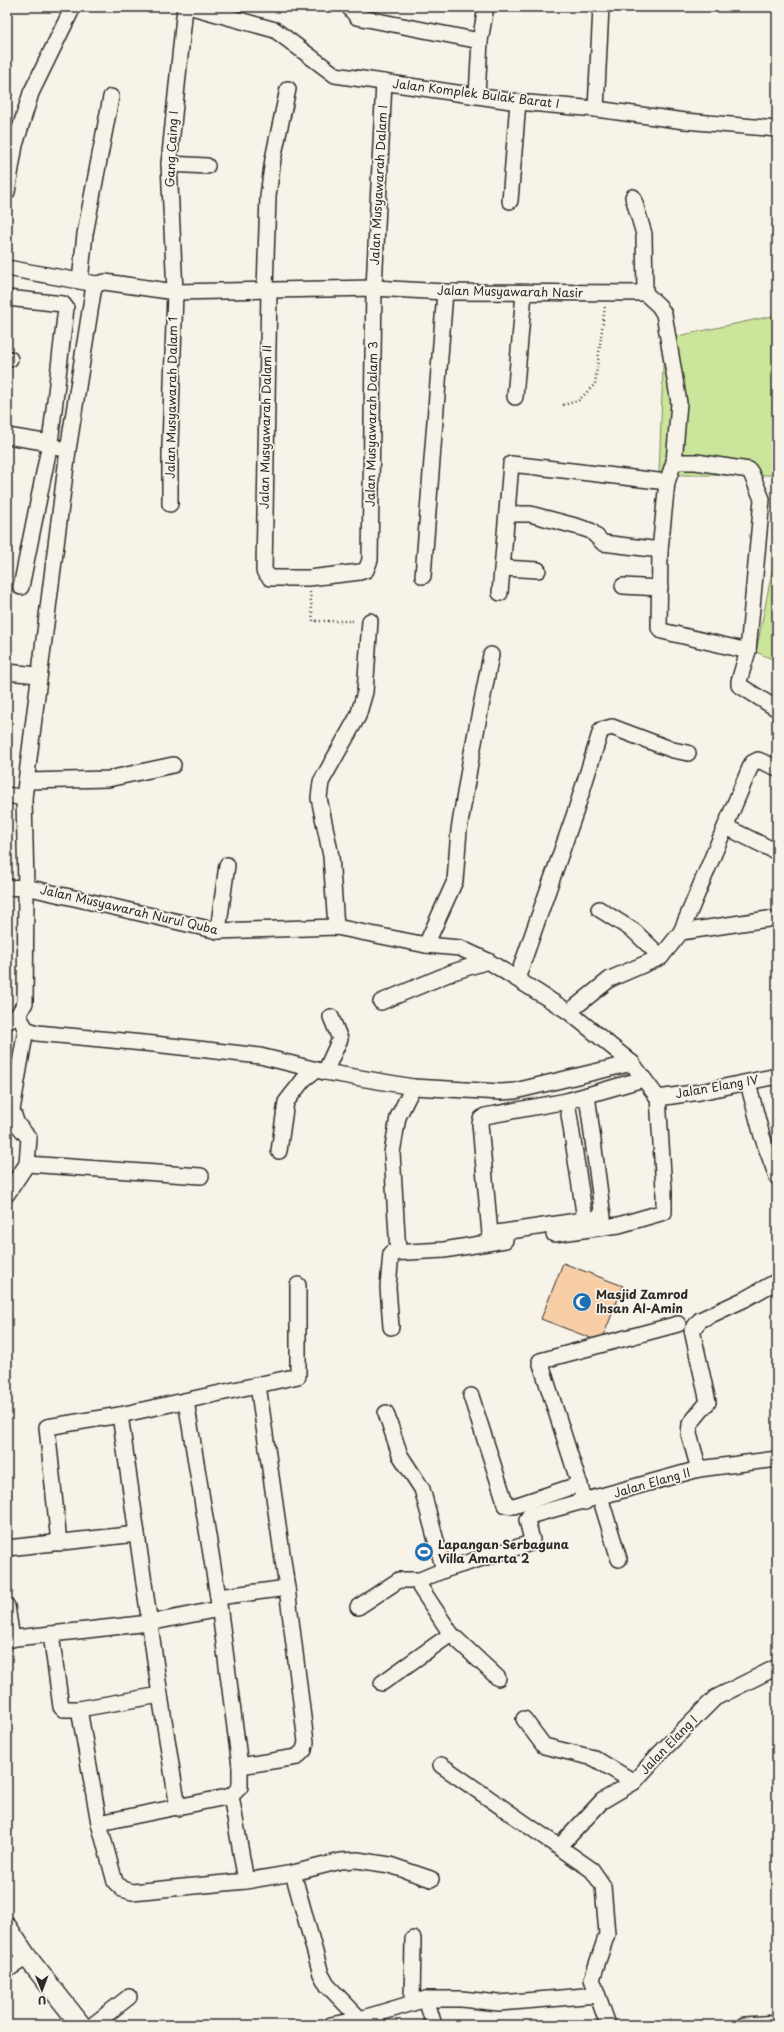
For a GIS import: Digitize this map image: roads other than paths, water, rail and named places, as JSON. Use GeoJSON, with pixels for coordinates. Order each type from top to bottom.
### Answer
{"type":"FeatureCollection","features":[{"type":"Feature","properties":{"kind":"main road"},"geometry":{"type":"LineString","coordinates":[[7,1927],[27,1957],[81,2025]]}},
{"type":"Feature","properties":{"kind":"street"},"geometry":{"type":"LineString","coordinates":[[7,192],[15,145],[31,93],[73,7]]}},
{"type":"Feature","properties":{"kind":"street","name":"Gang Caing I"},"geometry":{"type":"LineString","coordinates":[[175,292],[169,164],[185,7]]}},
{"type":"Feature","properties":{"kind":"street","name":"Jalan Komplek Bulak Barat I"},"geometry":{"type":"LineString","coordinates":[[192,7],[275,30],[335,75],[518,102],[596,109],[685,121],[777,129]]}},
{"type":"Feature","properties":{"kind":"street"},"geometry":{"type":"LineString","coordinates":[[349,7],[357,17],[480,41]]}},
{"type":"Feature","properties":{"kind":"street"},"geometry":{"type":"LineString","coordinates":[[477,95],[480,41],[486,7]]}},
{"type":"Feature","properties":{"kind":"street"},"geometry":{"type":"LineString","coordinates":[[596,109],[601,7]]}},
{"type":"Feature","properties":{"kind":"street","name":"Jalan Musyawarah Dalam I"},"geometry":{"type":"LineString","coordinates":[[374,288],[384,82]]}},
{"type":"Feature","properties":{"kind":"street"},"geometry":{"type":"LineString","coordinates":[[267,290],[268,196],[273,159],[288,89]]}},
{"type":"Feature","properties":{"kind":"street"},"geometry":{"type":"LineString","coordinates":[[80,281],[86,234],[111,97]]}},
{"type":"Feature","properties":{"kind":"street"},"geometry":{"type":"LineString","coordinates":[[510,201],[518,102]]}},
{"type":"Feature","properties":{"kind":"street"},"geometry":{"type":"LineString","coordinates":[[169,164],[208,166]]}},
{"type":"Feature","properties":{"kind":"street"},"geometry":{"type":"LineString","coordinates":[[633,197],[644,234],[645,294],[659,306],[668,324],[679,403],[674,462],[667,482],[660,550],[659,625],[662,631],[748,651]]}},
{"type":"Feature","properties":{"kind":"street","name":"Jalan Musyawarah Nasir"},"geometry":{"type":"LineString","coordinates":[[7,268],[96,284],[105,282],[175,292],[374,288],[445,292],[645,294]]}},
{"type":"Feature","properties":{"kind":"street"},"geometry":{"type":"LineString","coordinates":[[96,284],[92,292],[68,446],[38,675],[24,798],[26,887],[25,1003],[12,1018],[26,1029],[36,1034],[154,1044],[260,1056],[321,1071],[413,1087],[508,1092],[632,1062]]}},
{"type":"Feature","properties":{"kind":"street","name":"Jalan Musyawarah Dalam 3"},"geometry":{"type":"LineString","coordinates":[[310,578],[360,572],[366,570],[370,560],[374,288]]}},
{"type":"Feature","properties":{"kind":"street","name":"Jalan Musyawarah Dalam II"},"geometry":{"type":"LineString","coordinates":[[267,290],[263,564],[265,574],[270,578],[310,578]]}},
{"type":"Feature","properties":{"kind":"street","name":"Jalan Musyawarah Dalam 1"},"geometry":{"type":"LineString","coordinates":[[170,504],[170,446],[175,292]]}},
{"type":"Feature","properties":{"kind":"street"},"geometry":{"type":"LineString","coordinates":[[423,576],[445,292]]}},
{"type":"Feature","properties":{"kind":"street"},"geometry":{"type":"LineString","coordinates":[[515,397],[524,293]]}},
{"type":"Feature","properties":{"kind":"street"},"geometry":{"type":"LineString","coordinates":[[7,298],[63,304],[66,308],[50,443],[21,588]]}},
{"type":"Feature","properties":{"kind":"street"},"geometry":{"type":"LineString","coordinates":[[7,436],[50,443],[57,448],[68,446]]}},
{"type":"Feature","properties":{"kind":"street"},"geometry":{"type":"LineString","coordinates":[[674,462],[696,462],[749,470],[762,499],[748,651],[738,681],[739,685],[777,709]]}},
{"type":"Feature","properties":{"kind":"street"},"geometry":{"type":"LineString","coordinates":[[500,592],[511,464],[667,482]]}},
{"type":"Feature","properties":{"kind":"street"},"geometry":{"type":"LineString","coordinates":[[507,514],[530,514],[580,527],[591,532],[603,543],[660,550]]}},
{"type":"Feature","properties":{"kind":"street"},"geometry":{"type":"LineString","coordinates":[[502,568],[538,570]]}},
{"type":"Feature","properties":{"kind":"street"},"geometry":{"type":"LineString","coordinates":[[623,586],[660,588]]}},
{"type":"Feature","properties":{"kind":"street"},"geometry":{"type":"LineString","coordinates":[[336,927],[331,856],[318,793],[321,782],[358,716],[365,692],[370,621]]}},
{"type":"Feature","properties":{"kind":"street"},"geometry":{"type":"LineString","coordinates":[[426,945],[455,881],[463,808],[491,655]]}},
{"type":"Feature","properties":{"kind":"street"},"geometry":{"type":"LineString","coordinates":[[7,672],[38,675]]}},
{"type":"Feature","properties":{"kind":"street"},"geometry":{"type":"LineString","coordinates":[[517,979],[576,810],[601,730],[612,727],[673,750],[688,753]]}},
{"type":"Feature","properties":{"kind":"street"},"geometry":{"type":"LineString","coordinates":[[569,1012],[610,979],[661,956],[681,932],[752,763],[758,760],[777,768]]}},
{"type":"Feature","properties":{"kind":"street"},"geometry":{"type":"LineString","coordinates":[[27,780],[108,779],[173,765]]}},
{"type":"Feature","properties":{"kind":"street"},"geometry":{"type":"LineString","coordinates":[[7,795],[24,798]]}},
{"type":"Feature","properties":{"kind":"street"},"geometry":{"type":"LineString","coordinates":[[726,827],[777,852]]}},
{"type":"Feature","properties":{"kind":"street"},"geometry":{"type":"LineString","coordinates":[[218,931],[227,865]]}},
{"type":"Feature","properties":{"kind":"street","name":"Jalan Musyawarah Nurul Quba"},"geometry":{"type":"LineString","coordinates":[[7,888],[26,887],[218,931],[336,927],[426,945],[460,948],[488,961],[569,1012],[632,1062],[658,1098]]}},
{"type":"Feature","properties":{"kind":"street"},"geometry":{"type":"LineString","coordinates":[[599,909],[634,931],[661,956]]}},
{"type":"Feature","properties":{"kind":"street"},"geometry":{"type":"LineString","coordinates":[[681,932],[768,919]]}},
{"type":"Feature","properties":{"kind":"street"},"geometry":{"type":"LineString","coordinates":[[381,1002],[453,972],[488,961]]}},
{"type":"Feature","properties":{"kind":"street"},"geometry":{"type":"LineString","coordinates":[[279,1150],[286,1102],[304,1078],[321,1071],[340,1040],[331,1017]]}},
{"type":"Feature","properties":{"kind":"street"},"geometry":{"type":"LineString","coordinates":[[7,1194],[27,1164],[29,1138],[17,1124],[12,1110],[26,1029]]}},
{"type":"Feature","properties":{"kind":"street","name":"Jalan Elang IV"},"geometry":{"type":"LineString","coordinates":[[658,1098],[748,1083],[777,1076]]}},
{"type":"Feature","properties":{"kind":"street"},"geometry":{"type":"LineString","coordinates":[[587,1095],[603,1217],[490,1234],[480,1124],[481,1119],[485,1116],[567,1101],[587,1095],[643,1079]]}},
{"type":"Feature","properties":{"kind":"street"},"geometry":{"type":"LineString","coordinates":[[748,1083],[762,1136],[777,1178]]}},
{"type":"Feature","properties":{"kind":"street"},"geometry":{"type":"LineString","coordinates":[[398,1252],[392,1153],[398,1117],[413,1087]]}},
{"type":"Feature","properties":{"kind":"street"},"geometry":{"type":"LineString","coordinates":[[391,1328],[388,1287],[391,1253],[444,1250],[619,1225],[664,1212],[664,1189],[658,1098]]}},
{"type":"Feature","properties":{"kind":"street"},"geometry":{"type":"LineString","coordinates":[[567,1101],[585,1219]]}},
{"type":"Feature","properties":{"kind":"street"},"geometry":{"type":"LineString","coordinates":[[27,1164],[201,1176]]}},
{"type":"Feature","properties":{"kind":"street"},"geometry":{"type":"LineString","coordinates":[[699,1469],[689,1434],[690,1424],[708,1402],[692,1330],[700,1320],[745,1299],[777,1281]]}},
{"type":"Feature","properties":{"kind":"street"},"geometry":{"type":"LineString","coordinates":[[59,1543],[47,1427],[120,1415],[298,1376],[298,1285]]}},
{"type":"Feature","properties":{"kind":"street"},"geometry":{"type":"LineString","coordinates":[[585,1502],[540,1361],[678,1324]]}},
{"type":"Feature","properties":{"kind":"street"},"geometry":{"type":"LineString","coordinates":[[240,1766],[297,1757],[306,1746],[287,1588],[258,1385]]}},
{"type":"Feature","properties":{"kind":"street"},"geometry":{"type":"LineString","coordinates":[[471,1396],[506,1505],[514,1506],[580,1484]]}},
{"type":"Feature","properties":{"kind":"street"},"geometry":{"type":"LineString","coordinates":[[99,1823],[231,1796],[240,1787],[240,1766],[219,1603],[186,1401]]}},
{"type":"Feature","properties":{"kind":"street"},"geometry":{"type":"LineString","coordinates":[[358,1608],[399,1580],[420,1580],[444,1570],[422,1489],[400,1455],[386,1413]]}},
{"type":"Feature","properties":{"kind":"street"},"geometry":{"type":"LineString","coordinates":[[120,1415],[160,1695],[178,1808]]}},
{"type":"Feature","properties":{"kind":"street","name":"Jalan Elang II"},"geometry":{"type":"LineString","coordinates":[[444,1570],[531,1543],[532,1540],[527,1520],[529,1516],[585,1502],[699,1469],[777,1459]]}},
{"type":"Feature","properties":{"kind":"street"},"geometry":{"type":"LineString","coordinates":[[600,1497],[619,1559]]}},
{"type":"Feature","properties":{"kind":"street"},"geometry":{"type":"LineString","coordinates":[[7,1548],[137,1534]]}},
{"type":"Feature","properties":{"kind":"street"},"geometry":{"type":"LineString","coordinates":[[420,1580],[420,1587],[451,1634],[498,1678]]}},
{"type":"Feature","properties":{"kind":"street"},"geometry":{"type":"LineString","coordinates":[[7,1606],[9,1639],[150,1623],[219,1603],[287,1588]]}},
{"type":"Feature","properties":{"kind":"street"},"geometry":{"type":"LineString","coordinates":[[51,1634],[61,1707],[66,1710],[160,1695]]}},
{"type":"Feature","properties":{"kind":"street"},"geometry":{"type":"LineString","coordinates":[[382,1683],[451,1634]]}},
{"type":"Feature","properties":{"kind":"street","name":"Jalan Elang I"},"geometry":{"type":"LineString","coordinates":[[524,1719],[544,1746],[594,1758],[634,1782],[659,1754],[716,1698],[777,1667]]}},
{"type":"Feature","properties":{"kind":"street"},"geometry":{"type":"LineString","coordinates":[[79,1709],[99,1823],[115,1882],[126,1891],[132,1892],[246,1881],[293,1873],[341,1861],[357,1860],[390,1865],[431,1879]]}},
{"type":"Feature","properties":{"kind":"street"},"geometry":{"type":"LineString","coordinates":[[441,1765],[592,1870],[603,1886],[607,1934],[592,1979],[608,2025]]}},
{"type":"Feature","properties":{"kind":"street"},"geometry":{"type":"LineString","coordinates":[[559,1847],[602,1801],[634,1782]]}},
{"type":"Feature","properties":{"kind":"street"},"geometry":{"type":"LineString","coordinates":[[231,1796],[246,1881]]}},
{"type":"Feature","properties":{"kind":"street"},"geometry":{"type":"LineString","coordinates":[[293,1873],[321,1974],[327,1984],[360,2020]]}},
{"type":"Feature","properties":{"kind":"street"},"geometry":{"type":"LineString","coordinates":[[413,1939],[419,2001],[434,2025]]}},
{"type":"Feature","properties":{"kind":"street"},"geometry":{"type":"LineString","coordinates":[[7,1970],[27,1957]]}},
{"type":"Feature","properties":{"kind":"street"},"geometry":{"type":"LineString","coordinates":[[331,2025],[360,2020],[419,2001],[461,1998],[499,2003],[597,1995]]}},
{"type":"Feature","properties":{"kind":"street"},"geometry":{"type":"LineString","coordinates":[[93,2025],[129,1997]]}},
{"type":"Feature","properties":{"kind":"street"},"geometry":{"type":"LineString","coordinates":[[745,2025],[777,2024]]}},
{"type":"Feature","properties":{"kind":"place","name":"Masjid Zamrod Ihsan Al-Amin"},"geometry":{"type":"Point","coordinates":[582,1302]}},
{"type":"Feature","properties":{"kind":"place","name":"Lapangan Serbaguna Villa Amarta 2"},"geometry":{"type":"Point","coordinates":[424,1552]}}]}
